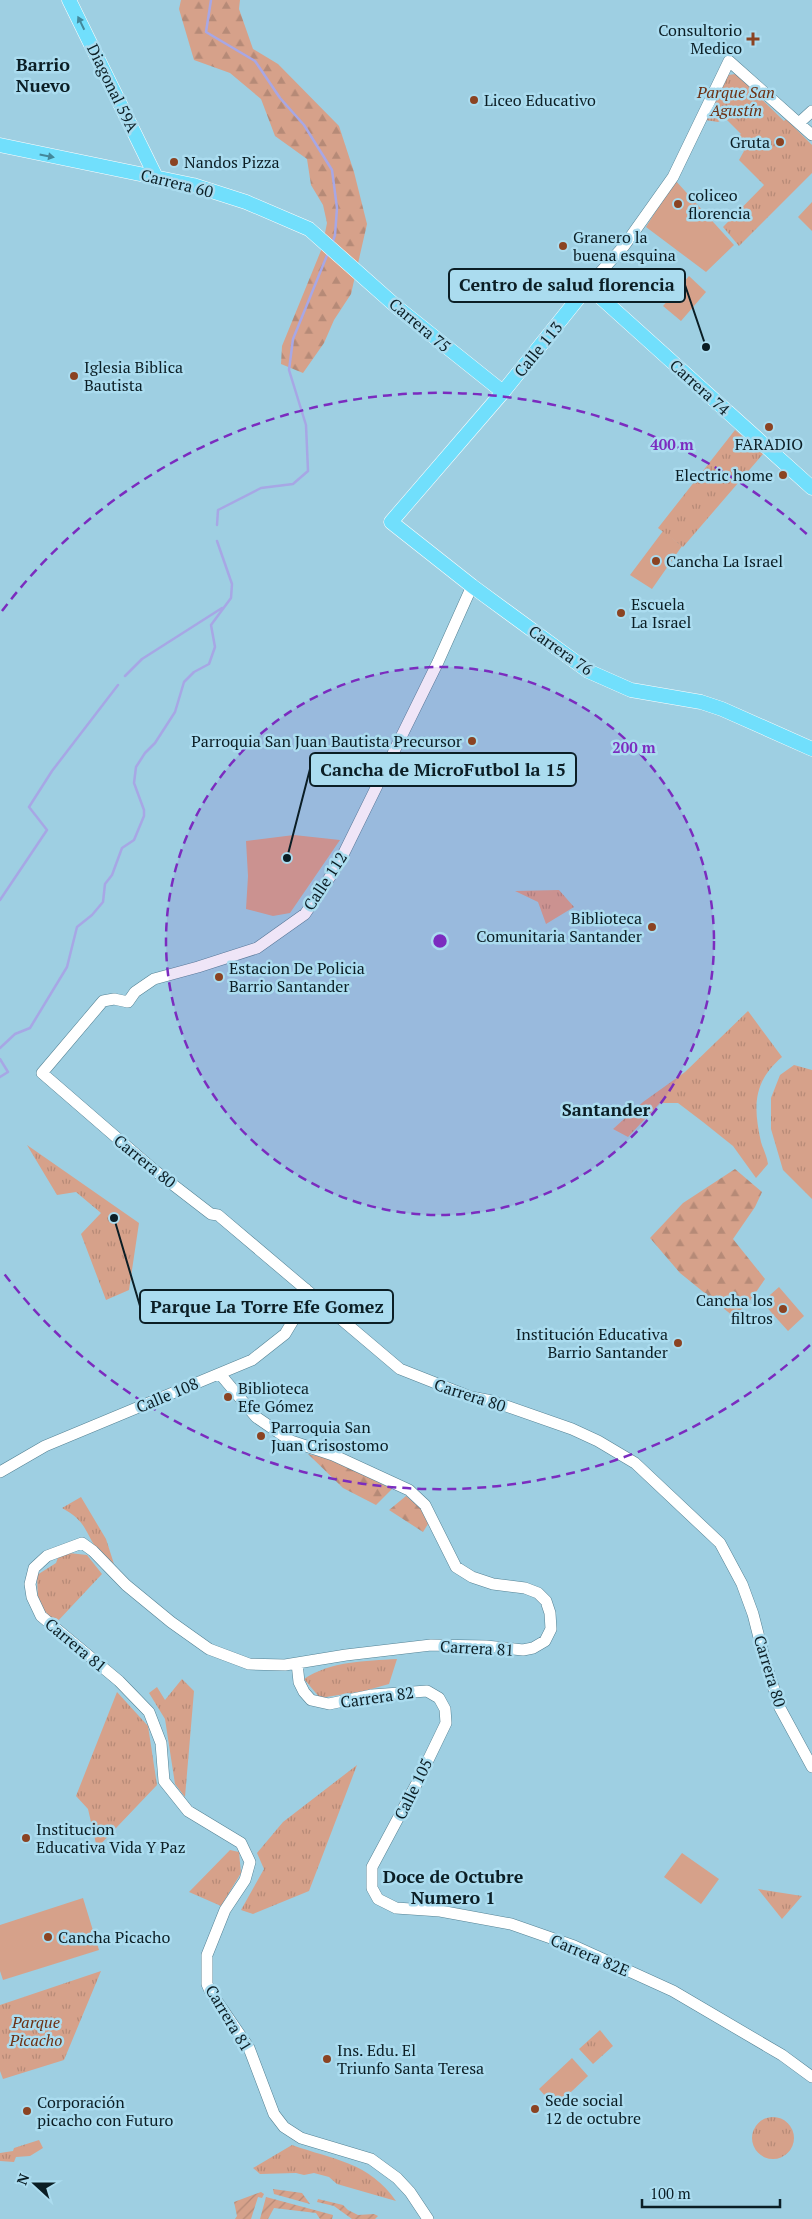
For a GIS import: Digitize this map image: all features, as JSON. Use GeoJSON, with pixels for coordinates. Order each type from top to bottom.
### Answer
{"type":"FeatureCollection","features":[{"type":"Feature","properties":{"kind":"main road","name":"Diagonal 59A"},"geometry":{"type":"LineString","coordinates":[[69,0],[156,177]]}},
{"type":"Feature","properties":{"kind":"main road","name":"Carrera 60"},"geometry":{"type":"LineString","coordinates":[[0,145],[193,185],[246,202],[309,229],[339,256]]}},
{"type":"Feature","properties":{"kind":"main road","name":"Carrera 75"},"geometry":{"type":"LineString","coordinates":[[339,256],[398,308],[503,392]]}},
{"type":"Feature","properties":{"kind":"main road","name":"Calle 113"},"geometry":{"type":"LineString","coordinates":[[391,522],[503,392],[588,286]]}},
{"type":"Feature","properties":{"kind":"main road","name":"Carrera 74"},"geometry":{"type":"LineString","coordinates":[[588,286],[812,488]]}},
{"type":"Feature","properties":{"kind":"main road","name":"Carrera 76"},"geometry":{"type":"LineString","coordinates":[[391,522],[472,586],[588,671],[631,690],[701,702],[722,709],[812,749]]}},
{"type":"Feature","properties":{"kind":"street","name":"Calle 113"},"geometry":{"type":"LineString","coordinates":[[588,286],[624,246],[673,177],[729,62],[799,123]]}},
{"type":"Feature","properties":{"kind":"street"},"geometry":{"type":"LineString","coordinates":[[812,111],[799,123],[812,135]]}},
{"type":"Feature","properties":{"kind":"street","name":"Calle 112"},"geometry":{"type":"LineString","coordinates":[[42,1073],[103,1001],[114,998],[128,1002],[135,992],[154,979],[257,948],[305,914],[338,865],[438,662],[472,586]]}},
{"type":"Feature","properties":{"kind":"street","name":"Carrera 80"},"geometry":{"type":"LineString","coordinates":[[42,1073],[154,1170],[210,1214],[218,1215],[400,1369],[471,1397],[492,1401],[572,1429],[598,1441],[635,1463],[720,1543],[742,1584],[753,1614],[780,1708],[812,1767]]}},
{"type":"Feature","properties":{"kind":"street","name":"Calle 108"},"geometry":{"type":"LineString","coordinates":[[0,1472],[45,1446],[252,1360],[285,1334],[300,1309],[306,1290]]}},
{"type":"Feature","properties":{"kind":"street","name":"Carrera 81"},"geometry":{"type":"LineString","coordinates":[[220,1374],[256,1417],[291,1441],[333,1455],[409,1490],[426,1505],[456,1567],[472,1577],[493,1584],[525,1588],[538,1593],[546,1600],[550,1613],[551,1629],[546,1641],[533,1648],[523,1650],[486,1646],[431,1645],[346,1655],[285,1665],[249,1664],[209,1649],[171,1622],[126,1585],[93,1551],[82,1543],[47,1556],[34,1568],[30,1584],[32,1597],[42,1616],[119,1681],[149,1712],[161,1742],[164,1781],[188,1811],[241,1843],[250,1862],[245,1880],[225,1910],[207,1955],[207,1984],[249,2048],[274,2114],[284,2127],[301,2138],[371,2159],[385,2168],[410,2192],[428,2219]]}},
{"type":"Feature","properties":{"kind":"street","name":"Carrera 82"},"geometry":{"type":"LineString","coordinates":[[297,1663],[300,1682],[304,1692],[311,1700],[329,1704],[372,1695],[427,1691],[439,1698],[445,1709]]}},
{"type":"Feature","properties":{"kind":"street","name":"Calle 105"},"geometry":{"type":"LineString","coordinates":[[372,1867],[446,1723],[445,1709]]}},
{"type":"Feature","properties":{"kind":"street","name":"Carrera 82E"},"geometry":{"type":"LineString","coordinates":[[372,1867],[372,1888],[378,1899],[396,1908],[440,1911],[511,1924],[582,1950],[673,1991],[782,2055],[812,2076]]}},
{"type":"Feature","properties":{"kind":"green space"},"geometry":{"type":"Polygon","coordinates":[[[181,0],[240,0],[239,9],[253,49],[278,64],[339,126],[354,172],[367,224],[351,294],[334,320],[324,343],[303,373],[281,364],[282,346],[322,248],[327,223],[323,205],[311,185],[307,159],[275,136],[261,99],[230,73],[194,60],[179,9],[181,0]]]}},
{"type":"Feature","properties":{"kind":"green space","name":"Parque San Agustín"},"geometry":{"type":"Polygon","coordinates":[[[736,74],[784,121],[786,119],[812,145],[812,173],[739,246],[723,227],[764,185],[739,160],[744,151],[733,140],[741,134],[725,118],[718,122],[705,120],[728,75],[736,74]]]}},
{"type":"Feature","properties":{"kind":"green space","name":"coliceo florencia"},"geometry":{"type":"Polygon","coordinates":[[[675,180],[734,245],[706,272],[646,227],[675,180]]]}},
{"type":"Feature","properties":{"kind":"green space"},"geometry":{"type":"Polygon","coordinates":[[[812,202],[812,231],[798,217],[812,202]]]}},
{"type":"Feature","properties":{"kind":"green space"},"geometry":{"type":"Polygon","coordinates":[[[689,276],[706,292],[681,321],[663,306],[689,276]]]}},
{"type":"Feature","properties":{"kind":"green space"},"geometry":{"type":"Polygon","coordinates":[[[735,430],[763,454],[683,547],[658,528],[735,430]]]}},
{"type":"Feature","properties":{"kind":"green space","name":"Cancha La Israel"},"geometry":{"type":"Polygon","coordinates":[[[663,531],[682,546],[652,589],[630,575],[663,531]]]}},
{"type":"Feature","properties":{"kind":"green space"},"geometry":{"type":"Polygon","coordinates":[[[294,835],[340,840],[290,913],[273,916],[246,909],[248,876],[246,841],[294,835]]]}},
{"type":"Feature","properties":{"kind":"green space"},"geometry":{"type":"Polygon","coordinates":[[[559,890],[574,907],[546,924],[538,902],[515,891],[559,890]]]}},
{"type":"Feature","properties":{"kind":"green space"},"geometry":{"type":"Polygon","coordinates":[[[748,1011],[782,1057],[765,1076],[758,1095],[756,1106],[758,1129],[768,1164],[756,1178],[733,1146],[678,1103],[660,1103],[628,1137],[613,1129],[643,1102],[685,1072],[748,1011]]]}},
{"type":"Feature","properties":{"kind":"green space"},"geometry":{"type":"Polygon","coordinates":[[[794,1065],[812,1070],[812,1199],[783,1170],[771,1129],[771,1098],[780,1075],[794,1065]]]}},
{"type":"Feature","properties":{"kind":"green space"},"geometry":{"type":"Polygon","coordinates":[[[27,1145],[139,1223],[129,1290],[106,1300],[81,1234],[101,1213],[76,1192],[57,1195],[27,1145]]]}},
{"type":"Feature","properties":{"kind":"green space"},"geometry":{"type":"Polygon","coordinates":[[[735,1169],[762,1192],[755,1207],[733,1239],[765,1279],[747,1305],[733,1316],[680,1273],[650,1238],[683,1203],[735,1169]]]}},
{"type":"Feature","properties":{"kind":"green space","name":"Cancha los filtros"},"geometry":{"type":"Polygon","coordinates":[[[779,1287],[804,1316],[788,1331],[762,1302],[779,1287]]]}},
{"type":"Feature","properties":{"kind":"green space"},"geometry":{"type":"Polygon","coordinates":[[[308,1454],[331,1459],[392,1489],[376,1505],[343,1488],[308,1454]]]}},
{"type":"Feature","properties":{"kind":"green space"},"geometry":{"type":"Polygon","coordinates":[[[406,1496],[422,1509],[428,1524],[423,1532],[389,1510],[406,1496]]]}},
{"type":"Feature","properties":{"kind":"green space"},"geometry":{"type":"Polygon","coordinates":[[[81,1497],[106,1539],[114,1564],[98,1550],[79,1521],[62,1508],[81,1497]]]}},
{"type":"Feature","properties":{"kind":"green space"},"geometry":{"type":"Polygon","coordinates":[[[60,1552],[87,1555],[102,1574],[56,1623],[38,1604],[37,1575],[56,1563],[60,1552]]]}},
{"type":"Feature","properties":{"kind":"green space"},"geometry":{"type":"Polygon","coordinates":[[[397,1659],[389,1684],[364,1691],[320,1698],[304,1679],[314,1673],[337,1665],[361,1661],[397,1659]]]}},
{"type":"Feature","properties":{"kind":"green space"},"geometry":{"type":"Polygon","coordinates":[[[182,1679],[194,1691],[185,1797],[175,1784],[165,1719],[149,1693],[157,1687],[165,1700],[182,1679]]]}},
{"type":"Feature","properties":{"kind":"green space"},"geometry":{"type":"Polygon","coordinates":[[[117,1692],[148,1726],[157,1785],[97,1848],[88,1809],[76,1796],[117,1692]]]}},
{"type":"Feature","properties":{"kind":"green space"},"geometry":{"type":"Polygon","coordinates":[[[357,1765],[309,1891],[253,1914],[241,1910],[264,1869],[257,1853],[283,1822],[357,1765]]]}},
{"type":"Feature","properties":{"kind":"green space"},"geometry":{"type":"Polygon","coordinates":[[[230,1850],[239,1852],[241,1873],[221,1906],[189,1892],[230,1850]]]}},
{"type":"Feature","properties":{"kind":"green space"},"geometry":{"type":"Polygon","coordinates":[[[682,1853],[719,1879],[701,1904],[664,1877],[682,1853]]]}},
{"type":"Feature","properties":{"kind":"green space"},"geometry":{"type":"Polygon","coordinates":[[[758,1889],[802,1896],[782,1919],[758,1889]]]}},
{"type":"Feature","properties":{"kind":"green space","name":"Cancha Picacho"},"geometry":{"type":"Polygon","coordinates":[[[83,1898],[99,1950],[3,1980],[0,1971],[0,1925],[83,1898]]]}},
{"type":"Feature","properties":{"kind":"green space","name":"Parque Picacho"},"geometry":{"type":"Polygon","coordinates":[[[101,1971],[64,2060],[3,2079],[0,2071],[0,2005],[101,1971]]]}},
{"type":"Feature","properties":{"kind":"green space"},"geometry":{"type":"Polygon","coordinates":[[[600,2030],[613,2046],[593,2064],[579,2049],[600,2030]]]}},
{"type":"Feature","properties":{"kind":"green space"},"geometry":{"type":"Polygon","coordinates":[[[572,2058],[588,2076],[555,2107],[539,2089],[572,2058]]]}},
{"type":"Feature","properties":{"kind":"green space"},"geometry":{"type":"Polygon","coordinates":[[[773,2117],[788,2123],[794,2138],[788,2153],[773,2159],[758,2153],[752,2138],[758,2123],[773,2117]]]}},
{"type":"Feature","properties":{"kind":"green space"},"geometry":{"type":"Polygon","coordinates":[[[39,2140],[43,2148],[30,2156],[16,2157],[14,2162],[0,2161],[0,2153],[13,2151],[14,2148],[39,2140]]]}},
{"type":"Feature","properties":{"kind":"green space"},"geometry":{"type":"Polygon","coordinates":[[[292,2145],[350,2164],[362,2170],[386,2188],[396,2201],[337,2184],[329,2177],[314,2173],[304,2175],[296,2173],[260,2174],[253,2168],[292,2145]]]}},
{"type":"Feature","properties":{"kind":"green space"},"geometry":{"type":"Polygon","coordinates":[[[273,2189],[302,2193],[310,2204],[274,2194],[273,2189]]]}},
{"type":"Feature","properties":{"kind":"green space"},"geometry":{"type":"Polygon","coordinates":[[[261,2192],[264,2194],[262,2198],[258,2197],[251,2219],[235,2219],[237,2216],[234,2202],[261,2192]]]}},
{"type":"Feature","properties":{"kind":"green space"},"geometry":{"type":"Polygon","coordinates":[[[266,2197],[333,2215],[332,2219],[320,2219],[316,2213],[274,2208],[268,2219],[260,2219],[266,2197]]]}},
{"type":"Feature","properties":{"kind":"green space"},"geometry":{"type":"Polygon","coordinates":[[[318,2199],[343,2205],[358,2215],[374,2214],[378,2216],[375,2219],[352,2219],[334,2206],[317,2202],[318,2199]]]}},
{"type":"Feature","properties":{"kind":"waterway"},"geometry":{"type":"LineString","coordinates":[[211,0],[206,32],[255,61],[280,98],[304,125],[332,170],[337,208],[335,235],[332,244]]}},
{"type":"Feature","properties":{"kind":"waterway"},"geometry":{"type":"LineString","coordinates":[[217,525],[218,510],[261,488],[293,484],[308,471],[306,425],[289,370],[293,339],[328,253]]}},
{"type":"Feature","properties":{"kind":"waterway"},"geometry":{"type":"LineString","coordinates":[[0,1048],[15,1034],[30,1028],[67,967],[77,927],[92,915],[103,902],[105,884],[112,875],[122,848],[134,840],[144,816],[144,810],[134,783],[136,767],[145,753],[155,743],[175,712],[184,682],[194,672],[209,664],[215,647],[211,625],[231,598],[232,584],[217,541]]}},
{"type":"Feature","properties":{"kind":"waterway"},"geometry":{"type":"LineString","coordinates":[[125,676],[142,659],[222,608]]}},
{"type":"Feature","properties":{"kind":"waterway"},"geometry":{"type":"LineString","coordinates":[[0,900],[47,830],[29,807],[52,771],[118,685]]}},
{"type":"Feature","properties":{"kind":"waterway"},"geometry":{"type":"LineString","coordinates":[[0,1059],[8,1072],[0,1077]]}},
{"type":"Feature","properties":{"kind":"place","name":"Consultorio Medico"},"geometry":{"type":"Point","coordinates":[753,39]}},
{"type":"Feature","properties":{"kind":"place","name":"Liceo Educativo"},"geometry":{"type":"Point","coordinates":[474,100]}},
{"type":"Feature","properties":{"kind":"place","name":"Gruta"},"geometry":{"type":"Point","coordinates":[780,142]}},
{"type":"Feature","properties":{"kind":"place","name":"Nandos Pizza"},"geometry":{"type":"Point","coordinates":[174,162]}},
{"type":"Feature","properties":{"kind":"place","name":"coliceo florencia"},"geometry":{"type":"Point","coordinates":[678,204]}},
{"type":"Feature","properties":{"kind":"place","name":"Granero la buena esquina"},"geometry":{"type":"Point","coordinates":[563,246]}},
{"type":"Feature","properties":{"kind":"place","name":"Centro de salud florencia"},"geometry":{"type":"Point","coordinates":[706,347]}},
{"type":"Feature","properties":{"kind":"place","name":"Iglesia Biblica Bautista"},"geometry":{"type":"Point","coordinates":[74,376]}},
{"type":"Feature","properties":{"kind":"place","name":"FARADIO"},"geometry":{"type":"Point","coordinates":[769,427]}},
{"type":"Feature","properties":{"kind":"place","name":"Electric home"},"geometry":{"type":"Point","coordinates":[783,475]}},
{"type":"Feature","properties":{"kind":"place","name":"Cancha La Israel"},"geometry":{"type":"Point","coordinates":[656,561]}},
{"type":"Feature","properties":{"kind":"place","name":"Escuela La Israel"},"geometry":{"type":"Point","coordinates":[621,613]}},
{"type":"Feature","properties":{"kind":"place","name":"Parroquia San Juan Bautista Precursor"},"geometry":{"type":"Point","coordinates":[472,741]}},
{"type":"Feature","properties":{"kind":"place","name":"Cancha de MicroFutbol la 15"},"geometry":{"type":"Point","coordinates":[287,858]}},
{"type":"Feature","properties":{"kind":"place","name":"Biblioteca Comunitaria Santander"},"geometry":{"type":"Point","coordinates":[652,927]}},
{"type":"Feature","properties":{"kind":"place","name":"Estacion De Policia Barrio Santander"},"geometry":{"type":"Point","coordinates":[219,977]}},
{"type":"Feature","properties":{"kind":"place","name":"Parque La Torre Efe Gomez"},"geometry":{"type":"Point","coordinates":[114,1218]}},
{"type":"Feature","properties":{"kind":"place","name":"Cancha los filtros"},"geometry":{"type":"Point","coordinates":[783,1309]}},
{"type":"Feature","properties":{"kind":"place","name":"Institución Educativa Barrio Santander"},"geometry":{"type":"Point","coordinates":[678,1343]}},
{"type":"Feature","properties":{"kind":"place","name":"Biblioteca Efe Gómez"},"geometry":{"type":"Point","coordinates":[228,1397]}},
{"type":"Feature","properties":{"kind":"place","name":"Parroquia San Juan Crisostomo"},"geometry":{"type":"Point","coordinates":[261,1436]}},
{"type":"Feature","properties":{"kind":"place","name":"Institucion Educativa Vida Y Paz"},"geometry":{"type":"Point","coordinates":[26,1838]}},
{"type":"Feature","properties":{"kind":"place","name":"Cancha Picacho"},"geometry":{"type":"Point","coordinates":[48,1937]}},
{"type":"Feature","properties":{"kind":"place","name":"Ins. Edu. El Triunfo Santa Teresa"},"geometry":{"type":"Point","coordinates":[327,2059]}},
{"type":"Feature","properties":{"kind":"place","name":"Sede social 12 de octubre"},"geometry":{"type":"Point","coordinates":[535,2109]}},
{"type":"Feature","properties":{"kind":"place","name":"Corporación picacho con Futuro"},"geometry":{"type":"Point","coordinates":[27,2111]}},
{"type":"Feature","properties":{"kind":"district","name":"Barrio Nuevo"},"geometry":{"type":"Point","coordinates":[43,74]}},
{"type":"Feature","properties":{"kind":"district","name":"Santander"},"geometry":{"type":"Point","coordinates":[606,1109]}},
{"type":"Feature","properties":{"kind":"district","name":"Doce de Octubre Numero 1"},"geometry":{"type":"Point","coordinates":[453,1886]}}]}
